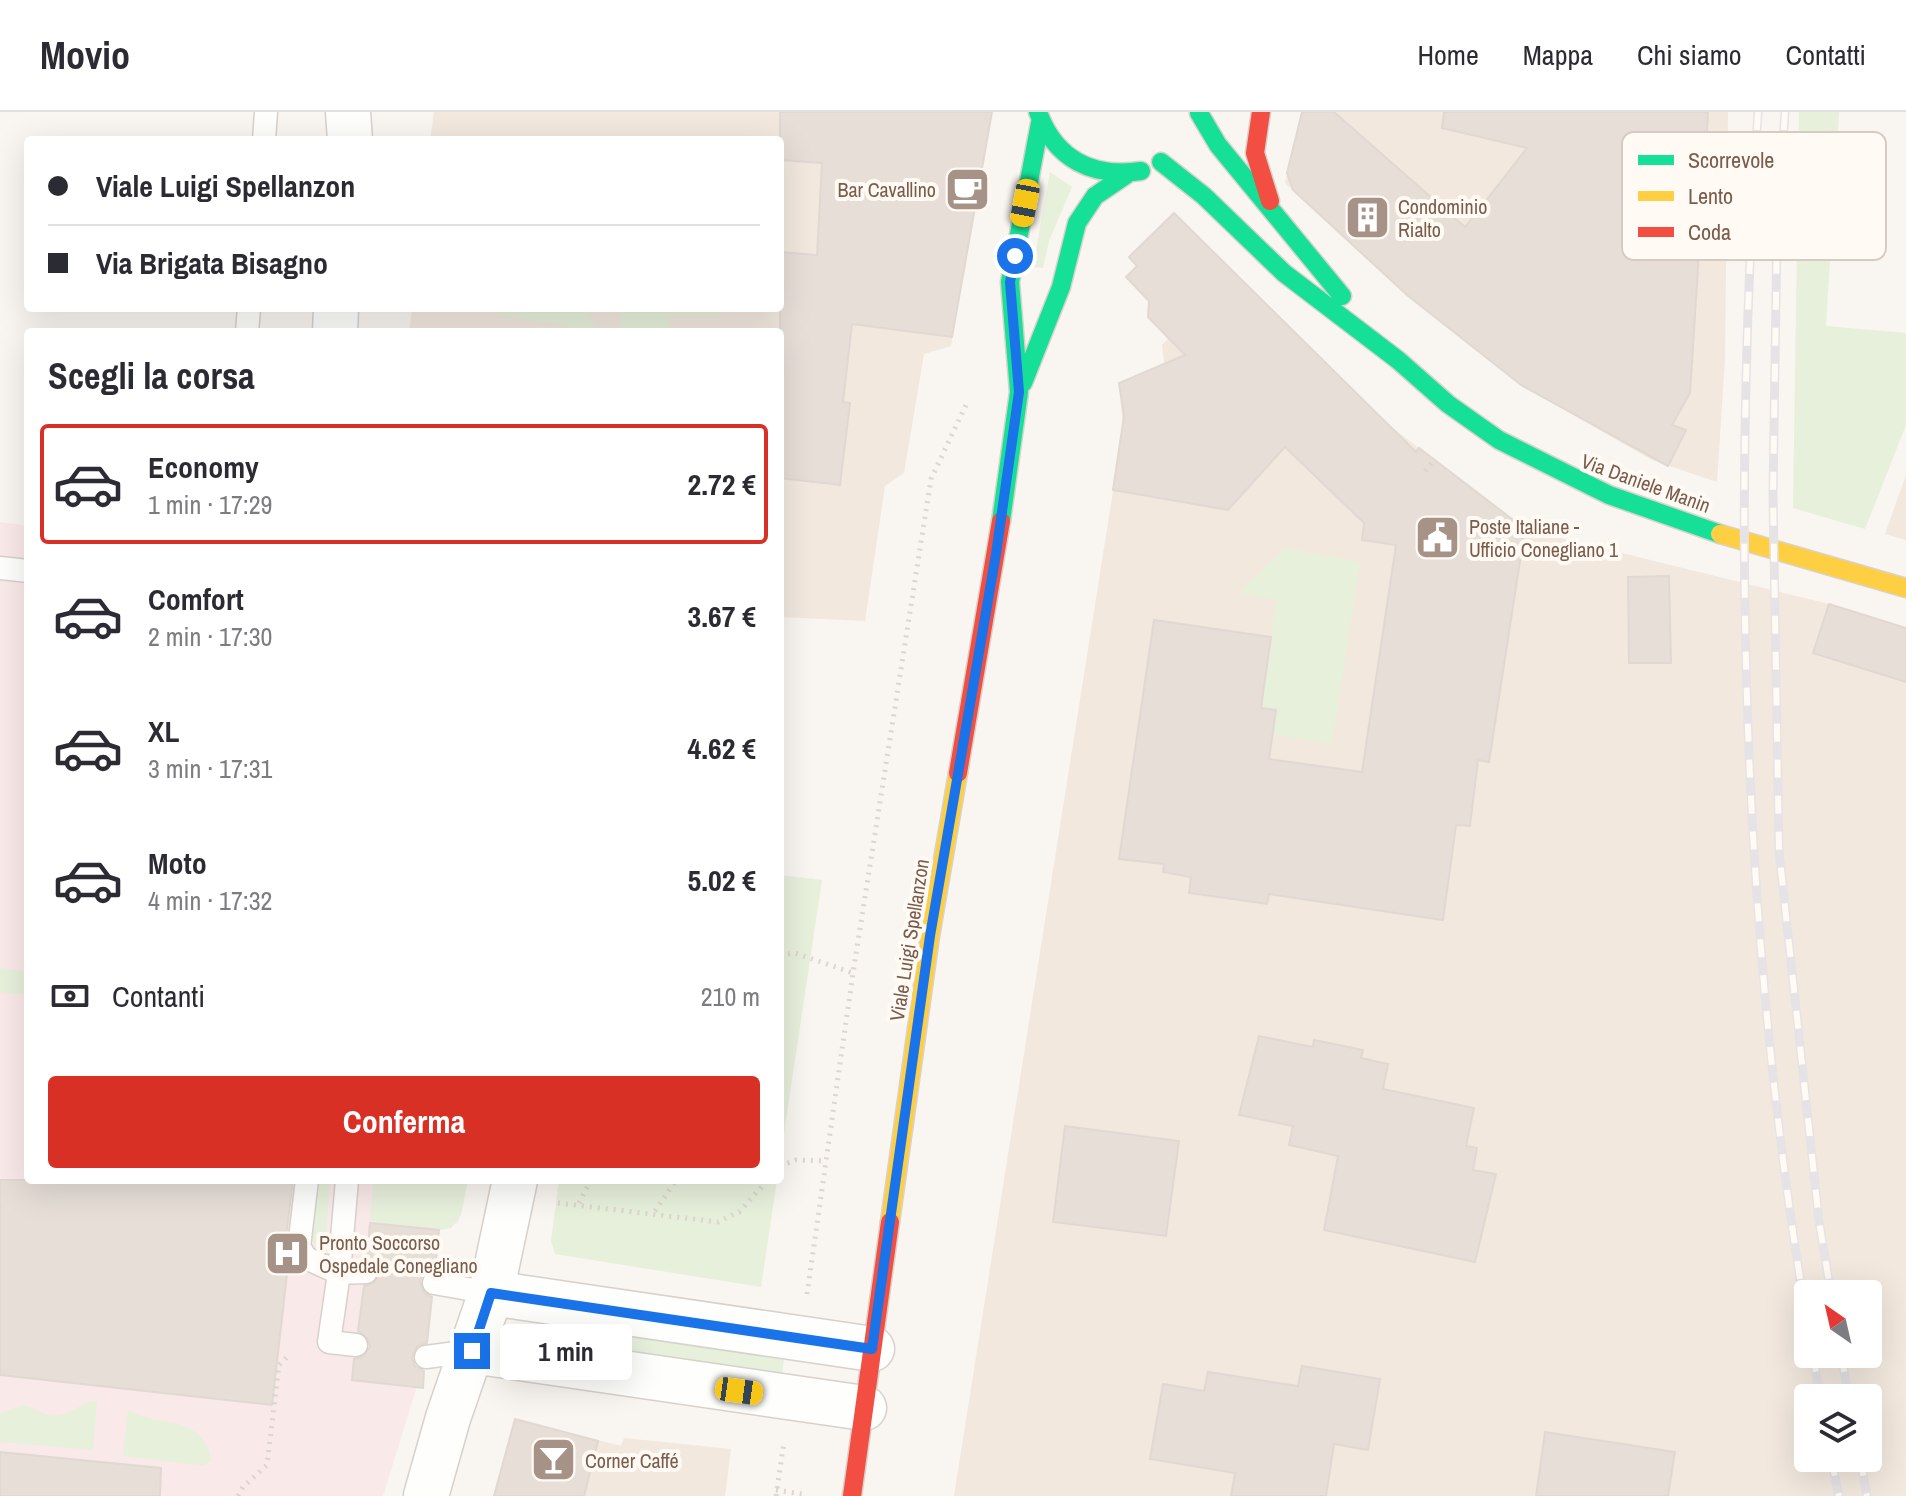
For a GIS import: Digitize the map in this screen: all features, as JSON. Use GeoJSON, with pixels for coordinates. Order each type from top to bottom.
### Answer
{"type":"FeatureCollection","features":[{"type":"Feature","properties":{"kind":"street"},"geometry":{"type":"LineString","coordinates":[[348,112],[350,136]]}},
{"type":"Feature","properties":{"kind":"street"},"geometry":{"type":"LineString","coordinates":[[1261,112],[1255,153],[1273,211]]}},
{"type":"Feature","properties":{"kind":"street"},"geometry":{"type":"LineString","coordinates":[[1191,133],[1199,113]]}},
{"type":"Feature","properties":{"kind":"street","name":"Via Daniele Manin"},"geometry":{"type":"LineString","coordinates":[[1199,113],[1218,145],[1399,361]]}},
{"type":"Feature","properties":{"kind":"street"},"geometry":{"type":"LineString","coordinates":[[1039,118],[1051,142],[1084,168],[1126,175],[1161,162],[1177,150]]}},
{"type":"Feature","properties":{"kind":"street","name":"Viale Luigi Spellanzon"},"geometry":{"type":"LineString","coordinates":[[852,1496],[930,936],[996,554],[1019,392],[1010,282],[1039,118]]}},
{"type":"Feature","properties":{"kind":"street","name":"Via Daniele Manin"},"geometry":{"type":"LineString","coordinates":[[1161,162],[1190,181],[1265,257],[1314,299],[1399,361],[1448,405],[1570,480],[1686,523],[1906,588]]}},
{"type":"Feature","properties":{"kind":"street","name":"Viale Luigi Spellanzon"},"geometry":{"type":"LineString","coordinates":[[1019,392],[1061,287],[1077,223],[1095,196],[1126,175]]}},
{"type":"Feature","properties":{"kind":"street"},"geometry":{"type":"LineString","coordinates":[[426,1496],[491,1293],[530,1191]]}},
{"type":"Feature","properties":{"kind":"street"},"geometry":{"type":"LineString","coordinates":[[491,1293],[872,1349]]}},
{"type":"Feature","properties":{"kind":"street"},"geometry":{"type":"LineString","coordinates":[[472,1351],[864,1408]]}},
{"type":"Feature","properties":{"kind":"lane"},"geometry":{"type":"LineString","coordinates":[[264,136],[266,112]]}},
{"type":"Feature","properties":{"kind":"lane"},"geometry":{"type":"LineString","coordinates":[[0,568],[24,571]]}},
{"type":"Feature","properties":{"kind":"lane"},"geometry":{"type":"LineString","coordinates":[[307,1184],[299,1247],[306,1258],[339,1273],[366,1272]]}},
{"type":"Feature","properties":{"kind":"lane"},"geometry":{"type":"LineString","coordinates":[[347,1184],[329,1342],[356,1345]]}},
{"type":"Feature","properties":{"kind":"lane"},"geometry":{"type":"LineString","coordinates":[[434,1283],[491,1293]]}},
{"type":"Feature","properties":{"kind":"lane"},"geometry":{"type":"LineString","coordinates":[[426,1357],[472,1351]]}},
{"type":"Feature","properties":{"kind":"path"},"geometry":{"type":"LineString","coordinates":[[806,1305],[853,973],[931,479],[967,402]]}},
{"type":"Feature","properties":{"kind":"path"},"geometry":{"type":"LineString","coordinates":[[1425,471],[1434,460]]}},
{"type":"Feature","properties":{"kind":"path"},"geometry":{"type":"LineString","coordinates":[[784,953],[853,973]]}},
{"type":"Feature","properties":{"kind":"path"},"geometry":{"type":"LineString","coordinates":[[784,1164],[796,1160],[827,1161]]}},
{"type":"Feature","properties":{"kind":"path"},"geometry":{"type":"LineString","coordinates":[[579,1203],[589,1184]]}},
{"type":"Feature","properties":{"kind":"path"},"geometry":{"type":"LineString","coordinates":[[654,1212],[673,1184]]}},
{"type":"Feature","properties":{"kind":"path"},"geometry":{"type":"LineString","coordinates":[[530,1191],[579,1203],[705,1221],[728,1220],[764,1184]]}},
{"type":"Feature","properties":{"kind":"path"},"geometry":{"type":"LineString","coordinates":[[238,1496],[243,1487],[267,1465],[279,1365],[288,1356]]}},
{"type":"Feature","properties":{"kind":"path"},"geometry":{"type":"LineString","coordinates":[[784,1436],[776,1493],[806,1494]]}},
{"type":"Feature","properties":{"kind":"shaded area"},"geometry":{"type":"Polygon","coordinates":[[[434,112],[992,112],[951,346],[924,354],[904,473],[885,486],[865,621],[784,617],[784,328],[410,328],[412,312],[784,312],[784,136],[431,136],[434,112]]]}},
{"type":"Feature","properties":{"kind":"shaded area"},"geometry":{"type":"Polygon","coordinates":[[[1302,112],[1728,112],[1728,132],[1622,132],[1622,260],[1726,260],[1725,359],[1717,482],[1652,460],[1521,385],[1407,295],[1285,183],[1302,112]]]}},
{"type":"Feature","properties":{"kind":"shaded area"},"geometry":{"type":"Polygon","coordinates":[[[1174,213],[1390,426],[1525,529],[1829,604],[1906,628],[1906,1496],[954,1496],[1123,428],[1119,383],[1164,363],[1162,345],[1169,338],[1148,317],[1149,301],[1126,277],[1137,266],[1129,257],[1174,213]]]}},
{"type":"Feature","properties":{"kind":"shaded area"},"geometry":{"type":"Polygon","coordinates":[[[1906,475],[1906,540],[1885,534],[1906,475]]]}},
{"type":"Feature","properties":{"kind":"shaded area"},"geometry":{"type":"Polygon","coordinates":[[[0,522],[24,525],[24,1184],[467,1184],[458,1223],[439,1230],[426,1357],[383,1496],[0,1496],[0,522]]]}},
{"type":"Feature","properties":{"kind":"shaded area"},"geometry":{"type":"Polygon","coordinates":[[[515,1419],[621,1446],[624,1438],[731,1449],[725,1496],[495,1496],[515,1419]]]}},
{"type":"Feature","properties":{"kind":"green space"},"geometry":{"type":"Polygon","coordinates":[[[1799,112],[1839,112],[1838,132],[1799,132],[1799,112]]]}},
{"type":"Feature","properties":{"kind":"green space"},"geometry":{"type":"Polygon","coordinates":[[[1050,172],[1072,187],[1049,241],[1043,268],[1033,267],[1050,172]]]}},
{"type":"Feature","properties":{"kind":"green space"},"geometry":{"type":"Polygon","coordinates":[[[1797,260],[1830,260],[1826,326],[1906,333],[1906,425],[1865,529],[1793,508],[1797,260]]]}},
{"type":"Feature","properties":{"kind":"green space"},"geometry":{"type":"Polygon","coordinates":[[[496,312],[581,312],[591,317],[595,328],[567,328],[567,325],[496,315],[496,312]]]}},
{"type":"Feature","properties":{"kind":"green space"},"geometry":{"type":"Polygon","coordinates":[[[622,312],[719,312],[719,317],[669,317],[668,328],[620,328],[622,312]]]}},
{"type":"Feature","properties":{"kind":"green space"},"geometry":{"type":"Polygon","coordinates":[[[1285,548],[1360,562],[1332,744],[1273,734],[1276,710],[1261,708],[1276,600],[1237,594],[1285,548]]]}},
{"type":"Feature","properties":{"kind":"green space"},"geometry":{"type":"Polygon","coordinates":[[[784,875],[822,880],[784,1133],[784,875]]]}},
{"type":"Feature","properties":{"kind":"green space"},"geometry":{"type":"Polygon","coordinates":[[[0,968],[24,971],[24,995],[0,992],[0,968]]]}},
{"type":"Feature","properties":{"kind":"green space"},"geometry":{"type":"Polygon","coordinates":[[[317,1184],[330,1184],[324,1246],[319,1248],[312,1240],[317,1184]]]}},
{"type":"Feature","properties":{"kind":"green space"},"geometry":{"type":"Polygon","coordinates":[[[373,1184],[467,1184],[461,1215],[451,1228],[439,1230],[370,1223],[373,1184]]]}},
{"type":"Feature","properties":{"kind":"green space"},"geometry":{"type":"Polygon","coordinates":[[[558,1184],[776,1184],[761,1287],[555,1254],[551,1241],[558,1184]]]}},
{"type":"Feature","properties":{"kind":"green space"},"geometry":{"type":"Polygon","coordinates":[[[548,1323],[784,1358],[782,1374],[545,1339],[541,1330],[548,1323]]]}},
{"type":"Feature","properties":{"kind":"green space"},"geometry":{"type":"Polygon","coordinates":[[[97,1401],[93,1450],[0,1442],[0,1414],[22,1405],[49,1415],[60,1415],[97,1401]]]}},
{"type":"Feature","properties":{"kind":"green space"},"geometry":{"type":"Polygon","coordinates":[[[128,1410],[189,1428],[207,1445],[211,1461],[204,1466],[123,1456],[128,1410]]]}},
{"type":"Feature","properties":{"kind":"building"},"geometry":{"type":"Polygon","coordinates":[[[780,112],[992,112],[952,337],[852,324],[843,402],[850,403],[840,485],[784,478],[784,328],[780,328],[780,312],[784,312],[784,252],[817,255],[822,163],[784,160],[784,136],[780,136],[780,112]]]}},
{"type":"Feature","properties":{"kind":"building"},"geometry":{"type":"Polygon","coordinates":[[[1302,112],[1334,112],[1465,227],[1527,148],[1442,128],[1444,112],[1708,112],[1707,132],[1622,132],[1622,260],[1699,260],[1690,393],[1672,425],[1686,430],[1668,466],[1521,385],[1407,295],[1293,190],[1287,173],[1302,112]]]}},
{"type":"Feature","properties":{"kind":"building"},"geometry":{"type":"Polygon","coordinates":[[[1174,213],[1416,452],[1419,448],[1525,529],[1489,762],[1478,760],[1470,826],[1456,825],[1443,920],[1269,894],[1267,904],[1189,893],[1191,877],[1163,872],[1164,864],[1119,859],[1154,620],[1271,637],[1261,708],[1276,710],[1269,759],[1362,772],[1396,545],[1362,540],[1364,523],[1285,447],[1228,510],[1113,490],[1124,416],[1119,383],[1185,355],[1148,317],[1149,301],[1126,277],[1137,266],[1129,257],[1174,213]]]}},
{"type":"Feature","properties":{"kind":"building"},"geometry":{"type":"Polygon","coordinates":[[[1669,576],[1671,663],[1629,663],[1628,577],[1669,576]]]}},
{"type":"Feature","properties":{"kind":"building"},"geometry":{"type":"Polygon","coordinates":[[[1829,604],[1906,628],[1906,682],[1813,653],[1829,604]]]}},
{"type":"Feature","properties":{"kind":"building"},"geometry":{"type":"Polygon","coordinates":[[[1259,1036],[1313,1047],[1314,1040],[1363,1050],[1361,1058],[1388,1064],[1383,1089],[1474,1108],[1466,1146],[1477,1148],[1473,1170],[1496,1174],[1475,1262],[1324,1230],[1338,1156],[1289,1145],[1293,1126],[1239,1115],[1259,1036]]]}},
{"type":"Feature","properties":{"kind":"building"},"geometry":{"type":"Polygon","coordinates":[[[1065,1126],[1179,1141],[1166,1236],[1053,1222],[1065,1126]]]}},
{"type":"Feature","properties":{"kind":"building"},"geometry":{"type":"Polygon","coordinates":[[[0,1180],[24,1180],[24,1184],[293,1184],[285,1245],[289,1257],[272,1405],[0,1375],[0,1180]]]}},
{"type":"Feature","properties":{"kind":"building"},"geometry":{"type":"Polygon","coordinates":[[[370,1223],[439,1230],[435,1269],[424,1273],[420,1281],[424,1293],[432,1297],[427,1343],[417,1346],[412,1358],[415,1366],[424,1371],[423,1388],[352,1380],[354,1359],[362,1357],[370,1347],[368,1339],[358,1331],[364,1286],[374,1283],[380,1272],[377,1264],[367,1258],[370,1223]]]}},
{"type":"Feature","properties":{"kind":"building"},"geometry":{"type":"Polygon","coordinates":[[[1302,1366],[1380,1379],[1368,1450],[1334,1444],[1326,1496],[1231,1496],[1235,1473],[1150,1459],[1163,1384],[1204,1391],[1208,1372],[1298,1386],[1302,1366]]]}},
{"type":"Feature","properties":{"kind":"building","name":"Corner Caffé"},"geometry":{"type":"Polygon","coordinates":[[[515,1419],[598,1441],[584,1496],[494,1496],[515,1419]]]}},
{"type":"Feature","properties":{"kind":"building"},"geometry":{"type":"Polygon","coordinates":[[[1545,1432],[1675,1452],[1668,1496],[1536,1496],[1545,1432]]]}},
{"type":"Feature","properties":{"kind":"building"},"geometry":{"type":"Polygon","coordinates":[[[0,1452],[161,1468],[160,1496],[0,1496],[0,1452]]]}},
{"type":"Feature","properties":{"kind":"railway"},"geometry":{"type":"LineString","coordinates":[[1757,132],[1758,112]]}},
{"type":"Feature","properties":{"kind":"railway"},"geometry":{"type":"LineString","coordinates":[[1784,132],[1785,112]]}},
{"type":"Feature","properties":{"kind":"railway"},"geometry":{"type":"LineString","coordinates":[[1750,260],[1744,568],[1755,874],[1785,1177],[1801,1280]]}},
{"type":"Feature","properties":{"kind":"railway"},"geometry":{"type":"LineString","coordinates":[[1777,260],[1773,495],[1779,851],[1819,1221],[1829,1280]]}},
{"type":"Feature","properties":{"kind":"railway"},"geometry":{"type":"LineString","coordinates":[[1815,1368],[1818,1384]]}},
{"type":"Feature","properties":{"kind":"railway"},"geometry":{"type":"LineString","coordinates":[[1844,1368],[1846,1384]]}},
{"type":"Feature","properties":{"kind":"railway"},"geometry":{"type":"LineString","coordinates":[[1834,1472],[1839,1496]]}},
{"type":"Feature","properties":{"kind":"railway"},"geometry":{"type":"LineString","coordinates":[[1863,1472],[1867,1496]]}},
{"type":"Feature","properties":{"kind":"traffic: fast"},"geometry":{"type":"LineString","coordinates":[[1038,112],[1054,142],[1078,162],[1107,171],[1141,171]]}},
{"type":"Feature","properties":{"kind":"traffic: fast"},"geometry":{"type":"LineString","coordinates":[[1199,113],[1218,145],[1342,296]]}},
{"type":"Feature","properties":{"kind":"traffic: fast"},"geometry":{"type":"LineString","coordinates":[[1001,521],[1019,392],[1010,282],[1040,123]]}},
{"type":"Feature","properties":{"kind":"traffic: fast"},"geometry":{"type":"LineString","coordinates":[[1161,162],[1204,196],[1284,273],[1398,360],[1448,404],[1499,440],[1609,495],[1720,534]]}},
{"type":"Feature","properties":{"kind":"traffic: fast"},"geometry":{"type":"LineString","coordinates":[[1023,383],[1061,287],[1077,223],[1095,196],[1126,175]]}},
{"type":"Feature","properties":{"kind":"traffic: slow"},"geometry":{"type":"LineString","coordinates":[[1720,534],[1906,588]]}},
{"type":"Feature","properties":{"kind":"traffic: slow"},"geometry":{"type":"LineString","coordinates":[[890,1222],[930,936],[958,773]]}},
{"type":"Feature","properties":{"kind":"traffic: jam"},"geometry":{"type":"LineString","coordinates":[[1261,112],[1255,153],[1270,201]]}},
{"type":"Feature","properties":{"kind":"traffic: jam"},"geometry":{"type":"LineString","coordinates":[[958,773],[1001,521]]}},
{"type":"Feature","properties":{"kind":"traffic: jam"},"geometry":{"type":"LineString","coordinates":[[852,1496],[890,1222]]}},
{"type":"Feature","properties":{"kind":"place","name":"Bar Cavallino"},"geometry":{"type":"Point","coordinates":[967,189]}},
{"type":"Feature","properties":{"kind":"place","name":"Condominio Rialto"},"geometry":{"type":"Point","coordinates":[1367,218]}},
{"type":"Feature","properties":{"kind":"place","name":"Poste Italiane - Ufficio Conegliano 1"},"geometry":{"type":"Point","coordinates":[1438,538]}},
{"type":"Feature","properties":{"kind":"place","name":"Pronto Soccorso Ospedale Conegliano"},"geometry":{"type":"Point","coordinates":[288,1254]}},
{"type":"Feature","properties":{"kind":"place","name":"Corner Caffé"},"geometry":{"type":"Point","coordinates":[554,1460]}},
{"type":"Feature","properties":{"kind":"route"},"geometry":{"type":"LineString","coordinates":[[472,1351],[491,1293],[872,1349],[930,936],[996,554],[1019,392],[1010,282],[1015,256]]}}]}
